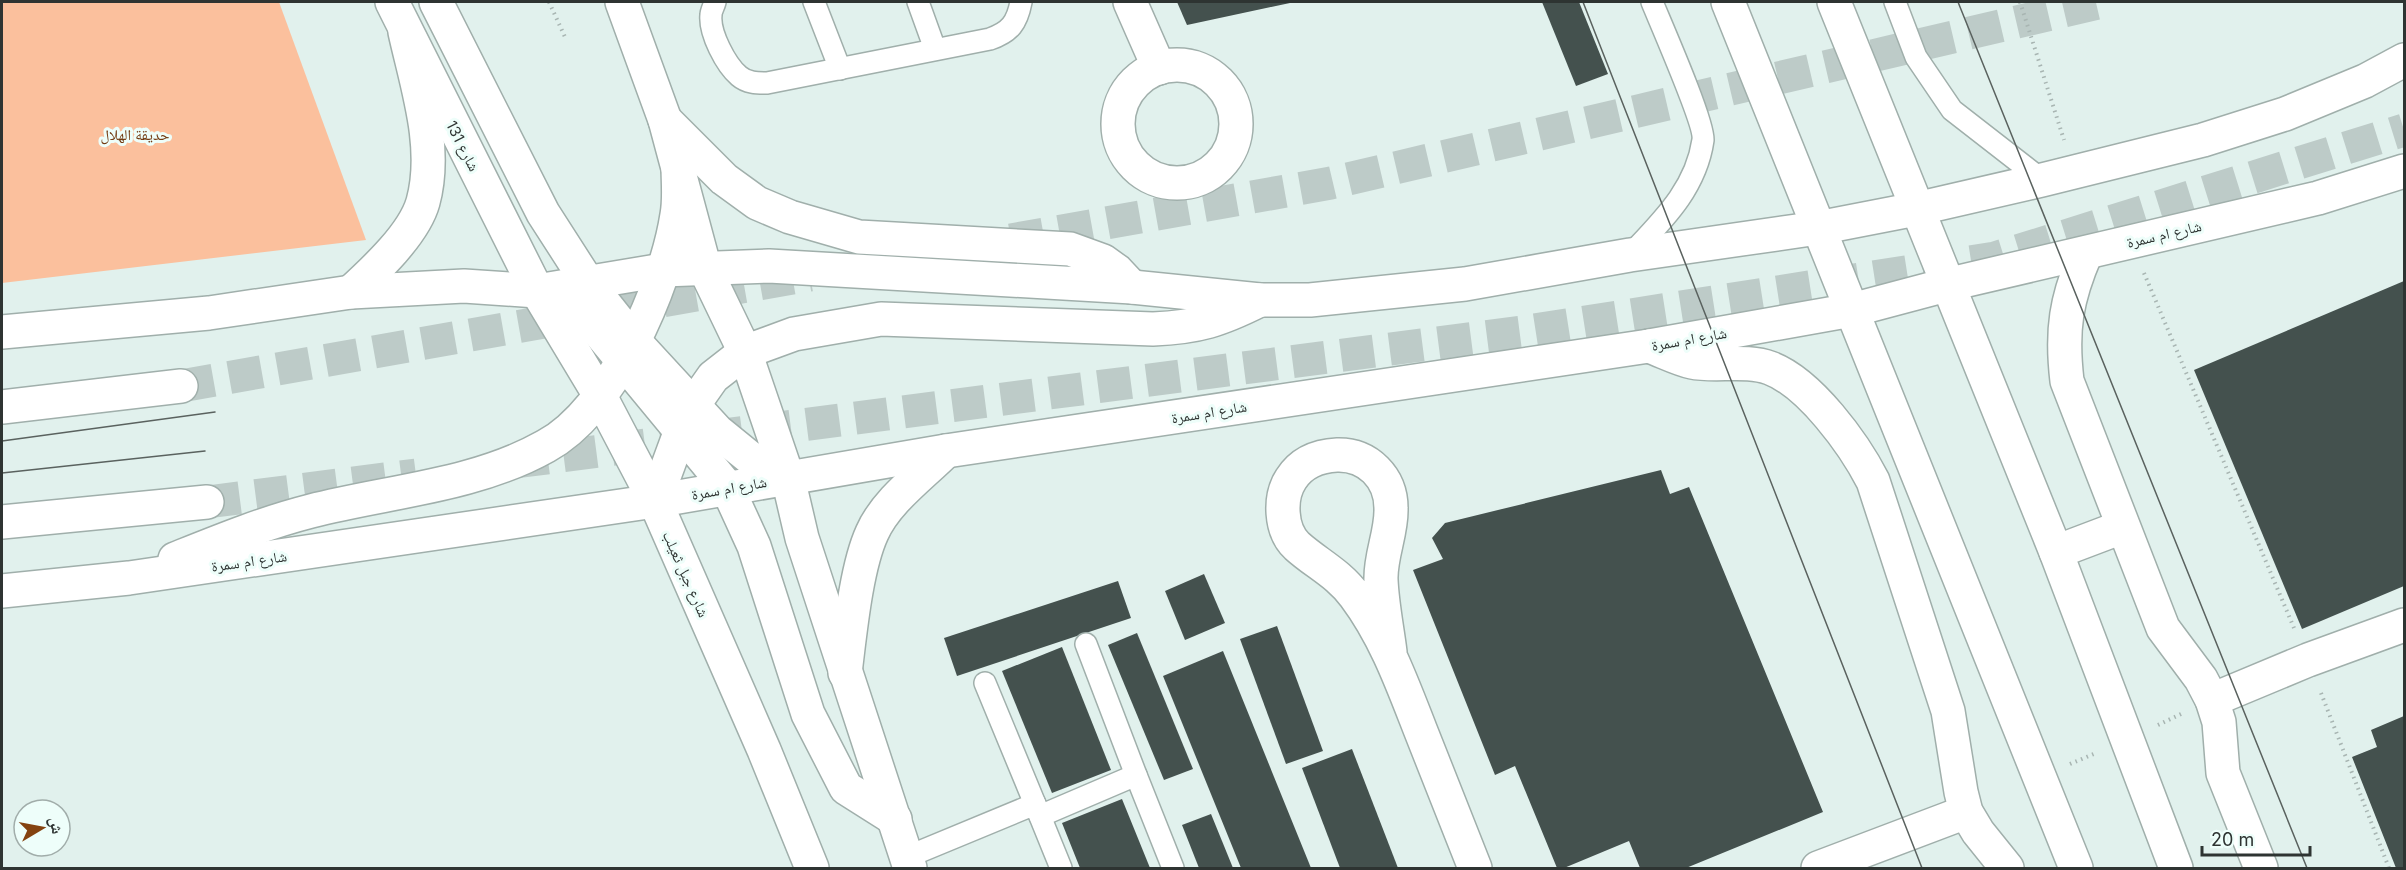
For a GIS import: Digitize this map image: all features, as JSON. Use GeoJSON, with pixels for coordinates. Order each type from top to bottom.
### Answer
{"type":"FeatureCollection","features":[{"type":"Feature","properties":{"kind":"street","name":"شارع 131"},"geometry":{"type":"LineString","coordinates":[[392,2],[405,32],[537,291]]}},
{"type":"Feature","properties":{"kind":"street"},"geometry":{"type":"LineString","coordinates":[[436,2],[543,213],[629,350],[687,417],[727,487],[754,546],[808,714],[846,788],[895,819]]}},
{"type":"Feature","properties":{"kind":"street"},"geometry":{"type":"LineString","coordinates":[[1130,2],[1159,68]]}},
{"type":"Feature","properties":{"kind":"street"},"geometry":{"type":"LineString","coordinates":[[1728,2],[2076,868]]}},
{"type":"Feature","properties":{"kind":"street"},"geometry":{"type":"LineString","coordinates":[[1834,2],[1946,285],[2056,552],[2125,739],[2176,868]]}},
{"type":"Feature","properties":{"kind":"street"},"geometry":{"type":"LineString","coordinates":[[625,4],[665,120],[705,269],[745,352],[789,478],[802,538],[908,863]]}},
{"type":"Feature","properties":{"kind":"street"},"geometry":{"type":"LineString","coordinates":[[351,292],[406,234],[423,203],[427,162],[426,130],[405,32]]}},
{"type":"Feature","properties":{"kind":"street"},"geometry":{"type":"LineString","coordinates":[[2,332],[209,313],[351,292],[464,286],[537,291],[663,270],[770,266],[1132,287],[1260,300],[1311,300],[1465,284],[1630,255],[1818,228],[1916,209],[2042,180],[2203,140],[2285,114],[2365,81],[2404,60]]}},
{"type":"Feature","properties":{"kind":"street"},"geometry":{"type":"LineString","coordinates":[[665,120],[724,179],[757,203],[789,217],[859,237],[1070,249],[1103,261],[1118,271],[1132,287]]}},
{"type":"Feature","properties":{"kind":"street"},"geometry":{"type":"LineString","coordinates":[[129,578],[257,526],[312,510],[494,471],[548,446],[568,429],[599,394],[629,350],[649,313],[677,214],[678,165]]}},
{"type":"Feature","properties":{"kind":"street","name":"شارع ام سمرة"},"geometry":{"type":"LineString","coordinates":[[2,591],[129,578],[655,501],[727,487],[945,452],[1649,346],[1852,310],[1946,285],[2318,198],[2404,171]]}},
{"type":"Feature","properties":{"kind":"street"},"geometry":{"type":"LineString","coordinates":[[2086,253],[2067,301],[2064,353],[2067,381],[2163,628],[2201,679],[2212,700],[2219,722],[2223,772],[2261,868]]}},
{"type":"Feature","properties":{"kind":"street"},"geometry":{"type":"LineString","coordinates":[[537,291],[629,350]]}},
{"type":"Feature","properties":{"kind":"street","name":"شارع جبل ثعيلب"},"geometry":{"type":"LineString","coordinates":[[537,291],[599,394],[655,501],[764,750],[812,868]]}},
{"type":"Feature","properties":{"kind":"street"},"geometry":{"type":"LineString","coordinates":[[655,501],[687,417],[713,376],[745,352],[813,329],[881,319],[1154,329],[1183,328],[1221,319],[1260,300]]}},
{"type":"Feature","properties":{"kind":"street"},"geometry":{"type":"LineString","coordinates":[[1649,346],[1694,362],[1725,361],[1770,368],[1819,405],[1859,453],[1873,481],[1948,711],[1966,812],[1978,832],[2007,868]]}},
{"type":"Feature","properties":{"kind":"street"},"geometry":{"type":"LineString","coordinates":[[2,407],[181,386]]}},
{"type":"Feature","properties":{"kind":"street"},"geometry":{"type":"LineString","coordinates":[[687,417],[717,431],[749,457],[789,478]]}},
{"type":"Feature","properties":{"kind":"street"},"geometry":{"type":"LineString","coordinates":[[845,673],[852,616],[872,533],[887,510],[945,452]]}},
{"type":"Feature","properties":{"kind":"street"},"geometry":{"type":"LineString","coordinates":[[1390,652],[1381,580],[1382,556],[1391,509],[1387,486],[1376,469],[1362,459],[1342,455],[1326,456],[1310,461],[1296,472],[1286,486],[1282,504],[1286,529],[1296,545],[1339,577],[1356,596],[1390,652],[1475,868]]}},
{"type":"Feature","properties":{"kind":"street"},"geometry":{"type":"LineString","coordinates":[[2,522],[207,502]]}},
{"type":"Feature","properties":{"kind":"street"},"geometry":{"type":"LineString","coordinates":[[2056,552],[2122,526]]}},
{"type":"Feature","properties":{"kind":"street"},"geometry":{"type":"LineString","coordinates":[[2212,700],[2308,660],[2404,625]]}},
{"type":"Feature","properties":{"kind":"street"},"geometry":{"type":"LineString","coordinates":[[1818,868],[1966,812]]}},
{"type":"Feature","properties":{"kind":"lane"},"geometry":{"type":"LineString","coordinates":[[715,2],[711,15],[713,31],[729,64],[744,79],[766,83],[990,39],[1004,34],[1016,23],[1021,2]]}},
{"type":"Feature","properties":{"kind":"lane"},"geometry":{"type":"LineString","coordinates":[[814,2],[840,69]]}},
{"type":"Feature","properties":{"kind":"lane"},"geometry":{"type":"LineString","coordinates":[[918,2],[935,49]]}},
{"type":"Feature","properties":{"kind":"lane"},"geometry":{"type":"LineString","coordinates":[[1630,255],[1668,216],[1688,187],[1704,138],[1652,2]]}},
{"type":"Feature","properties":{"kind":"lane"},"geometry":{"type":"LineString","coordinates":[[1896,2],[1916,57],[1952,110],[2042,180]]}},
{"type":"Feature","properties":{"kind":"lane"},"geometry":{"type":"LineString","coordinates":[[1086,644],[1173,868]]}},
{"type":"Feature","properties":{"kind":"lane"},"geometry":{"type":"LineString","coordinates":[[985,683],[1061,868]]}},
{"type":"Feature","properties":{"kind":"lane"},"geometry":{"type":"LineString","coordinates":[[908,863],[1037,810],[1136,775]]}},
{"type":"Feature","properties":{"kind":"path"},"geometry":{"type":"LineString","coordinates":[[549,2],[566,37]]}},
{"type":"Feature","properties":{"kind":"path"},"geometry":{"type":"LineString","coordinates":[[2020,2],[2073,172]]}},
{"type":"Feature","properties":{"kind":"path"},"geometry":{"type":"LineString","coordinates":[[2140,265],[2308,660],[2389,868]]}},
{"type":"Feature","properties":{"kind":"path"},"geometry":{"type":"LineString","coordinates":[[2039,778],[2212,700]]}},
{"type":"Feature","properties":{"kind":"green space","name":"حديقة الهلال"},"geometry":{"type":"Polygon","coordinates":[[[2,2],[279,2],[366,240],[2,283],[2,2]]]}},
{"type":"Feature","properties":{"kind":"building"},"geometry":{"type":"Polygon","coordinates":[[[1177,2],[1290,2],[1290,3],[1187,25],[1177,2]]]}},
{"type":"Feature","properties":{"kind":"building"},"geometry":{"type":"Polygon","coordinates":[[[1542,2],[1579,2],[1608,74],[1576,86],[1542,2]]]}},
{"type":"Feature","properties":{"kind":"building"},"geometry":{"type":"Polygon","coordinates":[[[2404,281],[2404,586],[2302,629],[2194,370],[2404,281]]]}},
{"type":"Feature","properties":{"kind":"building"},"geometry":{"type":"Polygon","coordinates":[[[1661,470],[1670,494],[1689,487],[1823,812],[1686,868],[1640,868],[1629,841],[1564,868],[1557,868],[1515,766],[1495,775],[1413,570],[1443,559],[1432,538],[1445,523],[1661,470]]]}},
{"type":"Feature","properties":{"kind":"building"},"geometry":{"type":"Polygon","coordinates":[[[1204,574],[1225,623],[1185,640],[1165,591],[1204,574]]]}},
{"type":"Feature","properties":{"kind":"building"},"geometry":{"type":"Polygon","coordinates":[[[1118,581],[1131,618],[957,676],[944,638],[1118,581]]]}},
{"type":"Feature","properties":{"kind":"building"},"geometry":{"type":"Polygon","coordinates":[[[1277,626],[1323,751],[1286,764],[1240,639],[1277,626]]]}},
{"type":"Feature","properties":{"kind":"building"},"geometry":{"type":"Polygon","coordinates":[[[1137,633],[1193,769],[1164,780],[1108,645],[1137,633]]]}},
{"type":"Feature","properties":{"kind":"building"},"geometry":{"type":"Polygon","coordinates":[[[1062,647],[1111,770],[1052,793],[1002,671],[1062,647]]]}},
{"type":"Feature","properties":{"kind":"building"},"geometry":{"type":"Polygon","coordinates":[[[1223,651],[1311,868],[1241,868],[1163,676],[1223,651]]]}},
{"type":"Feature","properties":{"kind":"building"},"geometry":{"type":"Polygon","coordinates":[[[2404,716],[2404,868],[2396,868],[2352,757],[2377,747],[2371,730],[2404,716]]]}},
{"type":"Feature","properties":{"kind":"building"},"geometry":{"type":"Polygon","coordinates":[[[1352,749],[1398,868],[1340,868],[1302,768],[1352,749]]]}},
{"type":"Feature","properties":{"kind":"building"},"geometry":{"type":"Polygon","coordinates":[[[1122,799],[1150,868],[1080,868],[1062,823],[1122,799]]]}},
{"type":"Feature","properties":{"kind":"building"},"geometry":{"type":"Polygon","coordinates":[[[1211,814],[1233,868],[1199,868],[1182,825],[1211,814]]]}},
{"type":"Feature","properties":{"kind":"tunnel"},"geometry":{"type":"LineString","coordinates":[[1011,240],[1331,183],[2102,2]]}},
{"type":"Feature","properties":{"kind":"tunnel"},"geometry":{"type":"LineString","coordinates":[[515,462],[1522,332],[1995,258],[2404,130]]}},
{"type":"Feature","properties":{"kind":"tunnel"},"geometry":{"type":"LineString","coordinates":[[181,386],[810,275]]}},
{"type":"Feature","properties":{"kind":"tunnel"},"geometry":{"type":"LineString","coordinates":[[207,502],[416,475]]}},
{"type":"Feature","properties":{"kind":"tram line"},"geometry":{"type":"LineString","coordinates":[[1583,2],[1922,868]]}},
{"type":"Feature","properties":{"kind":"tram line"},"geometry":{"type":"LineString","coordinates":[[1958,2],[2307,868]]}},
{"type":"Feature","properties":{"kind":"tram line"},"geometry":{"type":"LineString","coordinates":[[2,441],[215,412]]}},
{"type":"Feature","properties":{"kind":"tram line"},"geometry":{"type":"LineString","coordinates":[[2,473],[205,451]]}}]}
